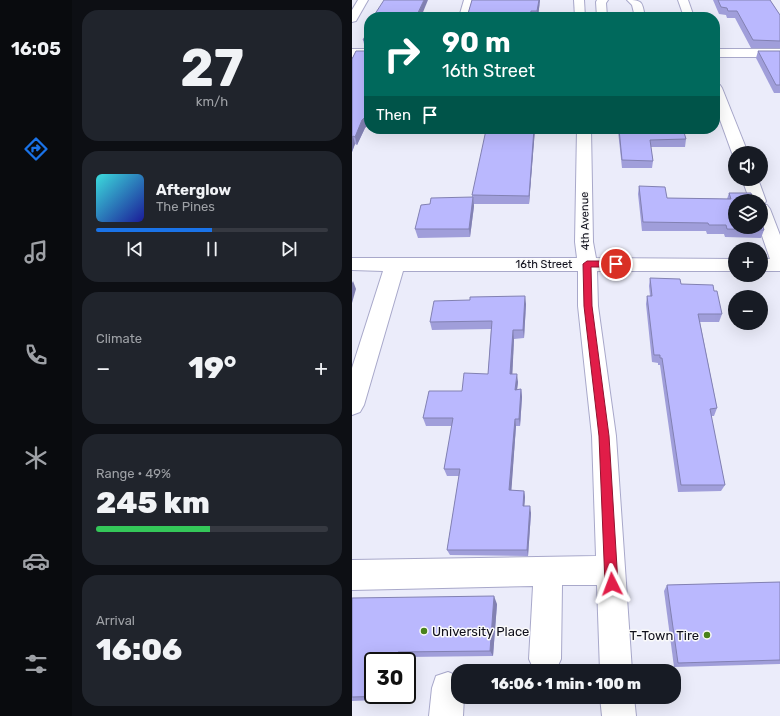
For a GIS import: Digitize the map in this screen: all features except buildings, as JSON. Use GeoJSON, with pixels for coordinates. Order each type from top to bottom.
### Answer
{"type":"FeatureCollection","features":[{"type":"Feature","properties":{"kind":"street"},"geometry":{"type":"LineString","coordinates":[[352,19],[363,0]]}},
{"type":"Feature","properties":{"kind":"street"},"geometry":{"type":"LineString","coordinates":[[465,12],[469,0]]}},
{"type":"Feature","properties":{"kind":"street"},"geometry":{"type":"LineString","coordinates":[[579,0],[580,12]]}},
{"type":"Feature","properties":{"kind":"street"},"geometry":{"type":"LineString","coordinates":[[601,12],[600,2],[604,0]]}},
{"type":"Feature","properties":{"kind":"street"},"geometry":{"type":"LineString","coordinates":[[632,0],[637,4],[639,12]]}},
{"type":"Feature","properties":{"kind":"street"},"geometry":{"type":"LineString","coordinates":[[683,0],[687,12]]}},
{"type":"Feature","properties":{"kind":"street"},"geometry":{"type":"LineString","coordinates":[[352,53],[364,53]]}},
{"type":"Feature","properties":{"kind":"street"},"geometry":{"type":"LineString","coordinates":[[720,53],[780,53]]}},
{"type":"Feature","properties":{"kind":"street"},"geometry":{"type":"LineString","coordinates":[[720,101],[737,146]]}},
{"type":"Feature","properties":{"kind":"street","name":"4th Avenue"},"geometry":{"type":"LineString","coordinates":[[584,134],[584,242],[587,264],[588,306],[604,436],[616,664]]}},
{"type":"Feature","properties":{"kind":"street"},"geometry":{"type":"LineString","coordinates":[[768,227],[780,259]]}},
{"type":"Feature","properties":{"kind":"street","name":"16th Street"},"geometry":{"type":"LineString","coordinates":[[352,264],[728,265]]}},
{"type":"Feature","properties":{"kind":"street"},"geometry":{"type":"LineString","coordinates":[[352,405],[395,264]]}},
{"type":"Feature","properties":{"kind":"street"},"geometry":{"type":"LineString","coordinates":[[768,265],[780,265]]}},
{"type":"Feature","properties":{"kind":"street"},"geometry":{"type":"LineString","coordinates":[[352,575],[611,570]]}},
{"type":"Feature","properties":{"kind":"street"},"geometry":{"type":"LineString","coordinates":[[545,659],[548,571]]}},
{"type":"Feature","properties":{"kind":"street"},"geometry":{"type":"LineString","coordinates":[[617,704],[618,716]]}},
{"type":"Feature","properties":{"kind":"place","name":"University Place"},"geometry":{"type":"Point","coordinates":[424,631]}},
{"type":"Feature","properties":{"kind":"place","name":"T-Town Tire"},"geometry":{"type":"Point","coordinates":[707,635]}},
{"type":"Feature","properties":{"kind":"route"},"geometry":{"type":"LineString","coordinates":[[612,584],[604,436],[588,306],[587,264],[616,264]]}}]}
